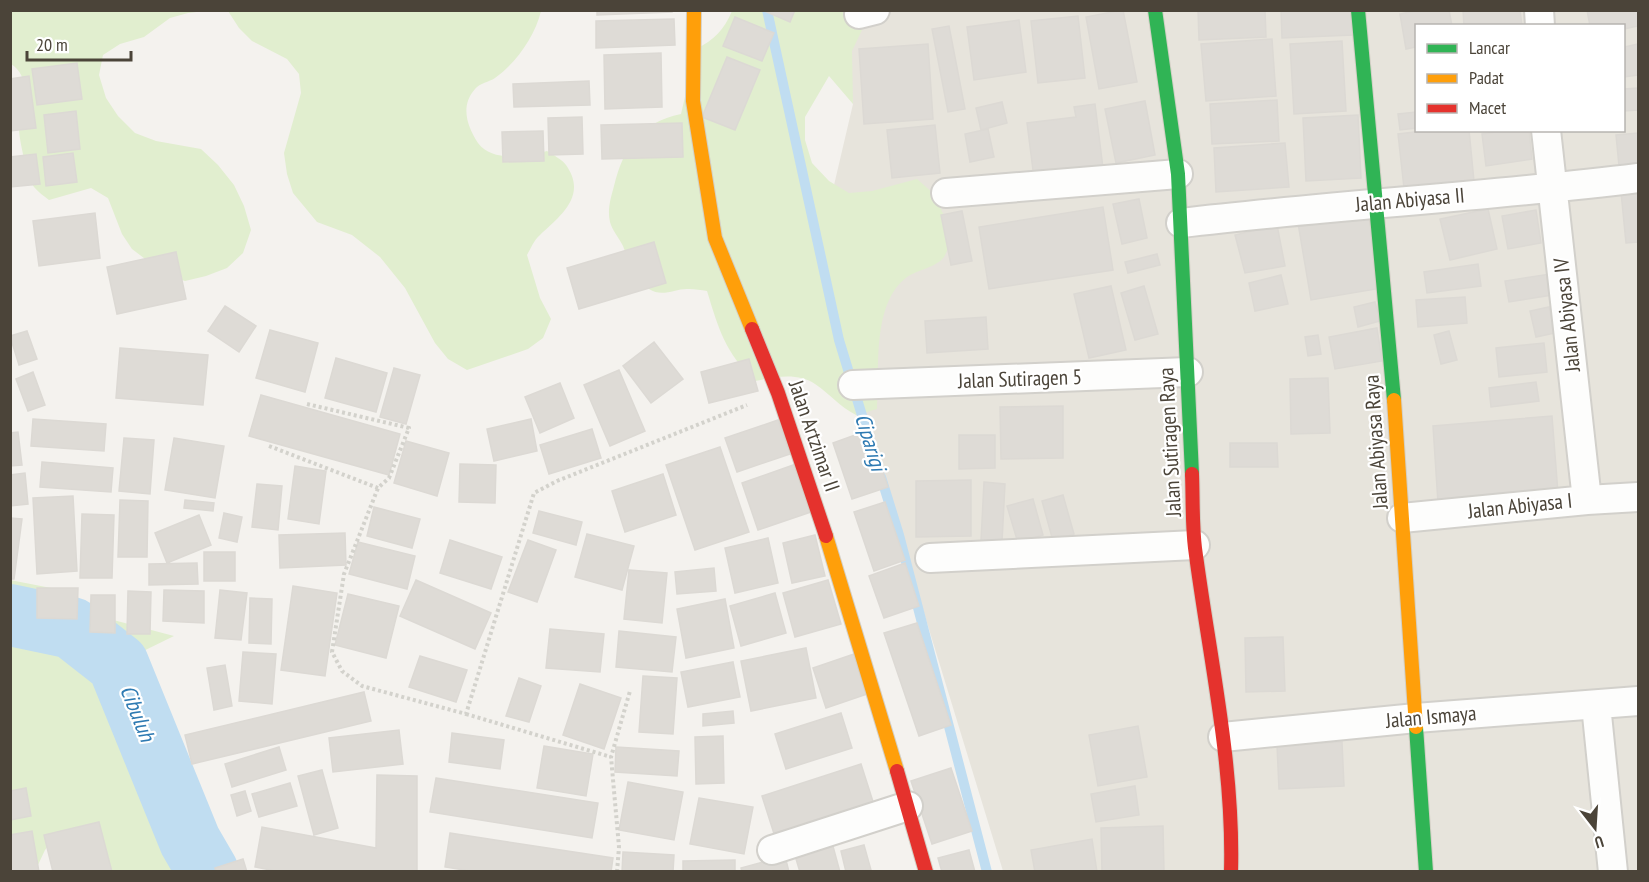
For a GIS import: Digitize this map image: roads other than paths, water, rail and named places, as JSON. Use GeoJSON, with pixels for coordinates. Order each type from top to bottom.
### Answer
{"type":"FeatureCollection","features":[{"type":"Feature","properties":{"kind":"street","name":"Jalan Artzimar II"},"geometry":{"type":"LineString","coordinates":[[694,10],[693,101],[715,238],[778,393],[827,539],[926,872]]}},
{"type":"Feature","properties":{"kind":"street","name":"Jalan Sutiragen Raya"},"geometry":{"type":"LineString","coordinates":[[1155,10],[1178,174],[1196,545],[1223,737],[1232,830],[1231,872]]}},
{"type":"Feature","properties":{"kind":"street","name":"Jalan Abiyasa Raya"},"geometry":{"type":"LineString","coordinates":[[1358,10],[1374,203],[1393,381],[1426,872]]}},
{"type":"Feature","properties":{"kind":"street","name":"Jalan Abiyasa IV"},"geometry":{"type":"LineString","coordinates":[[1546,132],[1587,500]]}},
{"type":"Feature","properties":{"kind":"street"},"geometry":{"type":"LineString","coordinates":[[946,193],[1178,174]]}},
{"type":"Feature","properties":{"kind":"street","name":"Jalan Abiyasa II"},"geometry":{"type":"LineString","coordinates":[[1181,223],[1638,178]]}},
{"type":"Feature","properties":{"kind":"street","name":"Jalan Sutiragen 5"},"geometry":{"type":"LineString","coordinates":[[853,385],[1188,372]]}},
{"type":"Feature","properties":{"kind":"street","name":"Jalan Abiyasa I"},"geometry":{"type":"LineString","coordinates":[[1402,518],[1638,497]]}},
{"type":"Feature","properties":{"kind":"street"},"geometry":{"type":"LineString","coordinates":[[930,558],[1196,545]]}},
{"type":"Feature","properties":{"kind":"street","name":"Jalan Ismaya"},"geometry":{"type":"LineString","coordinates":[[1223,737],[1416,718],[1638,701]]}},
{"type":"Feature","properties":{"kind":"street"},"geometry":{"type":"LineString","coordinates":[[1596,705],[1613,872]]}},
{"type":"Feature","properties":{"kind":"street"},"geometry":{"type":"LineString","coordinates":[[772,850],[908,806]]}},
{"type":"Feature","properties":{"kind":"waterway","name":"Ciparigi"},"geometry":{"type":"LineString","coordinates":[[767,10],[839,340],[871,445]]}},
{"type":"Feature","properties":{"kind":"waterway","name":"Ciparigi"},"geometry":{"type":"LineString","coordinates":[[881,477],[899,535],[987,872]]}},
{"type":"Feature","properties":{"kind":"waterway","name":"Cibuluh"},"geometry":{"type":"LineString","coordinates":[[10,615],[72,628],[118,664],[190,841],[208,872]]}}]}
